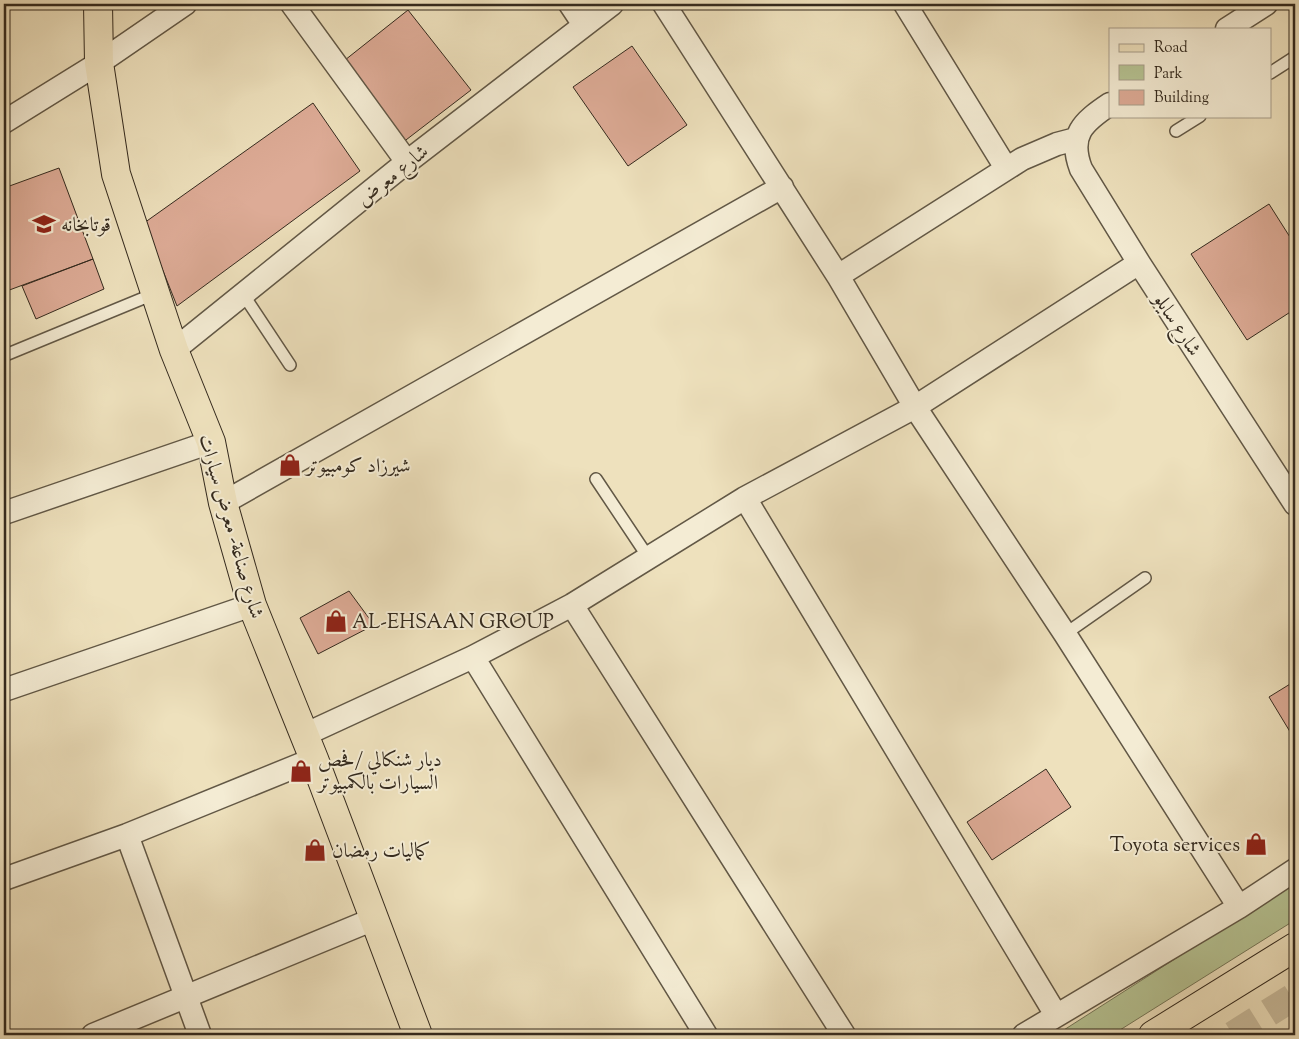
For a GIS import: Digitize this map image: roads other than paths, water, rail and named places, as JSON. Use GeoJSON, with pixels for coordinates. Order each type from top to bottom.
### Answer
{"type":"FeatureCollection","features":[{"type":"Feature","properties":{"kind":"main road","name":"شارع صناعة- معرض سيارات"},"geometry":{"type":"LineString","coordinates":[[98,4],[99,63],[116,174],[174,350],[211,442],[223,503],[252,605],[309,747],[418,1035]]}},
{"type":"Feature","properties":{"kind":"main road"},"geometry":{"type":"LineString","coordinates":[[1154,1035],[1295,948]]}},
{"type":"Feature","properties":{"kind":"main road"},"geometry":{"type":"LineString","coordinates":[[1195,1035],[1199,1019],[1217,996]]}},
{"type":"Feature","properties":{"kind":"street"},"geometry":{"type":"LineString","coordinates":[[4,122],[99,63],[185,4]]}},
{"type":"Feature","properties":{"kind":"street"},"geometry":{"type":"LineString","coordinates":[[292,4],[407,162]]}},
{"type":"Feature","properties":{"kind":"street"},"geometry":{"type":"LineString","coordinates":[[570,4],[584,25]]}},
{"type":"Feature","properties":{"kind":"street","name":"شارع معرض"},"geometry":{"type":"LineString","coordinates":[[174,350],[407,162],[612,4]]}},
{"type":"Feature","properties":{"kind":"street"},"geometry":{"type":"LineString","coordinates":[[664,4],[838,276],[915,407],[1065,634],[1239,907]]}},
{"type":"Feature","properties":{"kind":"street"},"geometry":{"type":"LineString","coordinates":[[905,4],[1006,168]]}},
{"type":"Feature","properties":{"kind":"street"},"geometry":{"type":"LineString","coordinates":[[1229,28],[1266,4]]}},
{"type":"Feature","properties":{"kind":"street"},"geometry":{"type":"LineString","coordinates":[[838,276],[1006,168],[1039,150],[1076,139],[1082,125],[1109,105]]}},
{"type":"Feature","properties":{"kind":"street","name":"شارع سايلو"},"geometry":{"type":"LineString","coordinates":[[1076,139],[1076,155],[1081,169],[1139,264],[1295,504]]}},
{"type":"Feature","properties":{"kind":"street"},"geometry":{"type":"LineString","coordinates":[[223,503],[782,187]]}},
{"type":"Feature","properties":{"kind":"street"},"geometry":{"type":"LineString","coordinates":[[4,879],[127,835],[309,747],[572,605],[745,498],[915,407],[1139,264]]}},
{"type":"Feature","properties":{"kind":"street"},"geometry":{"type":"LineString","coordinates":[[4,514],[211,442]]}},
{"type":"Feature","properties":{"kind":"street"},"geometry":{"type":"LineString","coordinates":[[745,498],[1056,1015]]}},
{"type":"Feature","properties":{"kind":"street"},"geometry":{"type":"LineString","coordinates":[[4,690],[252,605]]}},
{"type":"Feature","properties":{"kind":"street"},"geometry":{"type":"LineString","coordinates":[[572,605],[844,1035]]}},
{"type":"Feature","properties":{"kind":"street"},"geometry":{"type":"LineString","coordinates":[[473,657],[706,1035]]}},
{"type":"Feature","properties":{"kind":"street"},"geometry":{"type":"LineString","coordinates":[[127,835],[200,1035]]}},
{"type":"Feature","properties":{"kind":"street"},"geometry":{"type":"LineString","coordinates":[[1024,1035],[1239,907],[1295,870]]}},
{"type":"Feature","properties":{"kind":"street"},"geometry":{"type":"LineString","coordinates":[[93,1035],[374,920]]}},
{"type":"Feature","properties":{"kind":"lane"},"geometry":{"type":"LineString","coordinates":[[1272,72],[1294,61]]}},
{"type":"Feature","properties":{"kind":"lane"},"geometry":{"type":"LineString","coordinates":[[1176,132],[1197,118]]}},
{"type":"Feature","properties":{"kind":"lane"},"geometry":{"type":"LineString","coordinates":[[8,354],[156,293]]}},
{"type":"Feature","properties":{"kind":"lane"},"geometry":{"type":"LineString","coordinates":[[243,294],[290,365]]}},
{"type":"Feature","properties":{"kind":"lane"},"geometry":{"type":"LineString","coordinates":[[596,479],[648,557]]}},
{"type":"Feature","properties":{"kind":"lane"},"geometry":{"type":"LineString","coordinates":[[1065,634],[1145,578]]}},
{"type":"Feature","properties":{"kind":"tunnel"},"geometry":{"type":"LineString","coordinates":[[1233,1035],[1295,996]]}},
{"type":"Feature","properties":{"kind":"place","name":"قوتابخانه"},"geometry":{"type":"Point","coordinates":[44,224]}},
{"type":"Feature","properties":{"kind":"place","name":"شيرزاد كومبيوتر"},"geometry":{"type":"Point","coordinates":[290,465]}},
{"type":"Feature","properties":{"kind":"place","name":"AL-EHSAAN GROUP"},"geometry":{"type":"Point","coordinates":[336,621]}},
{"type":"Feature","properties":{"kind":"place","name":"ديار شنكالي /فحص السيارات بالكمبيوتر"},"geometry":{"type":"Point","coordinates":[301,771]}},
{"type":"Feature","properties":{"kind":"place","name":"Toyota services"},"geometry":{"type":"Point","coordinates":[1256,844]}},
{"type":"Feature","properties":{"kind":"place","name":"كماليات رمضان"},"geometry":{"type":"Point","coordinates":[315,850]}}]}
